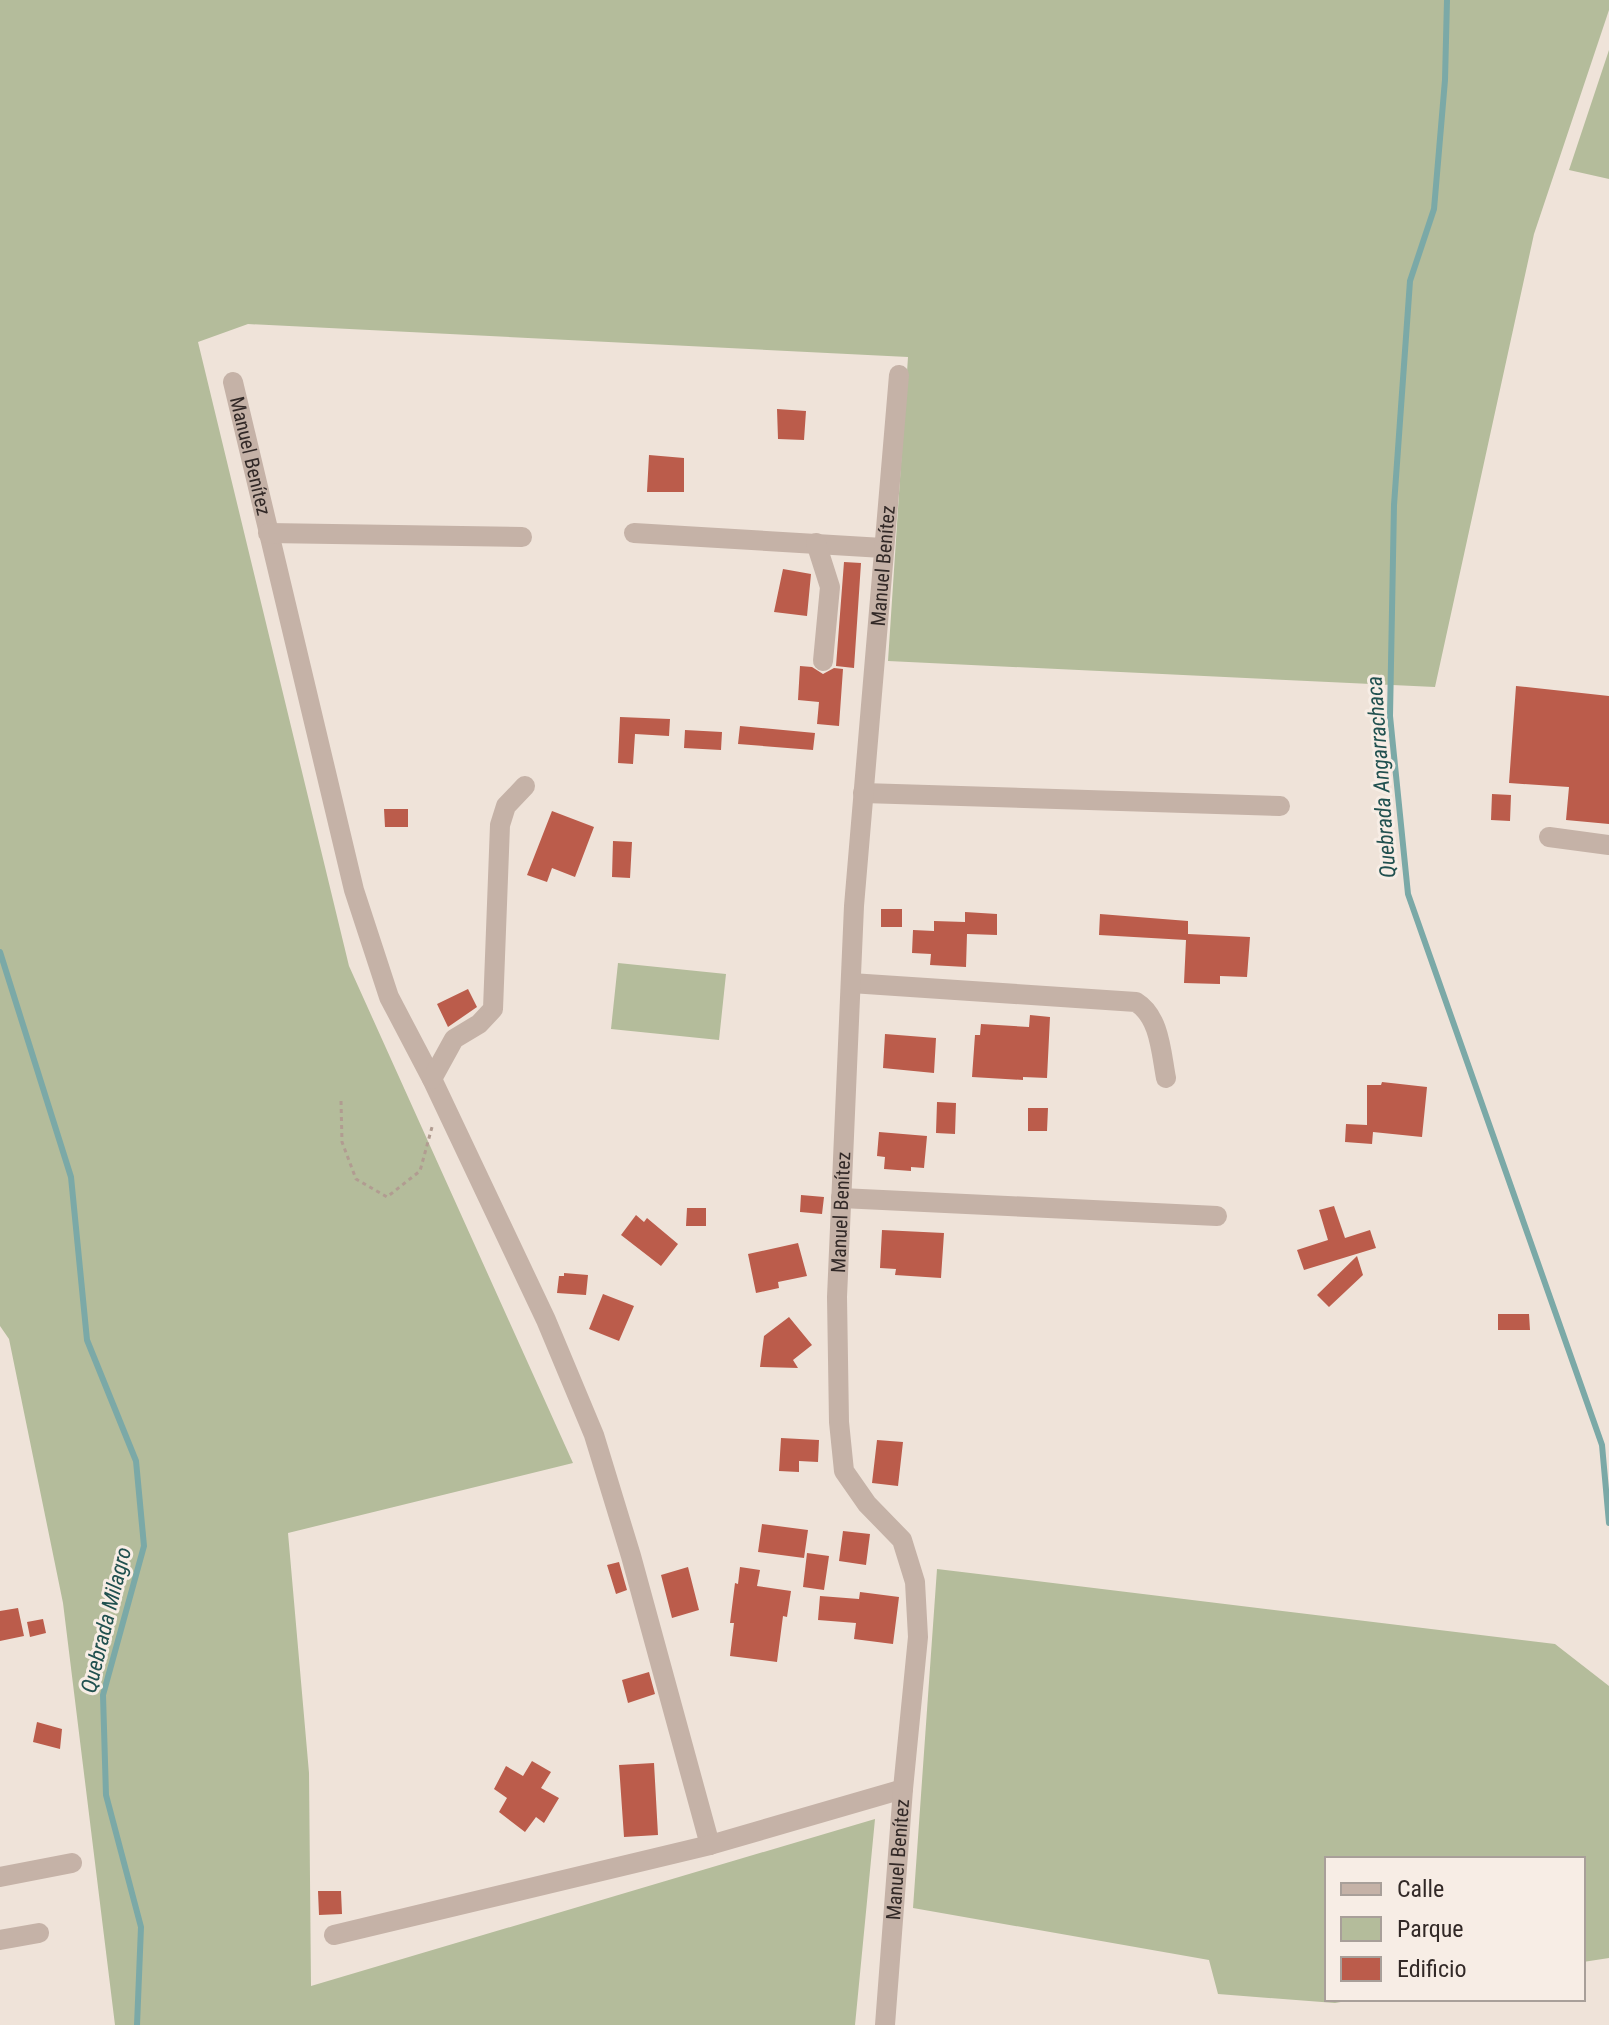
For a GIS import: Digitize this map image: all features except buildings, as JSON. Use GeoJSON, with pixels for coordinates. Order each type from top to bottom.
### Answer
{"type":"FeatureCollection","features":[{"type":"Feature","properties":{"kind":"street","name":"Manuel Benítez"},"geometry":{"type":"LineString","coordinates":[[885,2025],[918,1637],[915,1582],[902,1540],[867,1504],[844,1471],[839,1422],[837,1297],[863,793],[899,375]]}},
{"type":"Feature","properties":{"kind":"street","name":"Manuel Benítez"},"geometry":{"type":"LineString","coordinates":[[233,382],[354,890],[389,997],[432,1079],[546,1320],[594,1435],[631,1556],[710,1845]]}},
{"type":"Feature","properties":{"kind":"street"},"geometry":{"type":"LineString","coordinates":[[268,533],[522,537]]}},
{"type":"Feature","properties":{"kind":"street"},"geometry":{"type":"LineString","coordinates":[[634,533],[883,548]]}},
{"type":"Feature","properties":{"kind":"street"},"geometry":{"type":"LineString","coordinates":[[816,543],[830,587],[823,661]]}},
{"type":"Feature","properties":{"kind":"street"},"geometry":{"type":"LineString","coordinates":[[432,1079],[454,1039],[479,1024],[493,1009],[500,825],[506,806],[525,786]]}},
{"type":"Feature","properties":{"kind":"street"},"geometry":{"type":"LineString","coordinates":[[863,793],[1280,806]]}},
{"type":"Feature","properties":{"kind":"street"},"geometry":{"type":"LineString","coordinates":[[1549,837],[1609,845]]}},
{"type":"Feature","properties":{"kind":"street"},"geometry":{"type":"LineString","coordinates":[[851,983],[1136,1002],[1145,1007],[1152,1018],[1166,1078]]}},
{"type":"Feature","properties":{"kind":"street"},"geometry":{"type":"LineString","coordinates":[[841,1198],[1217,1216]]}},
{"type":"Feature","properties":{"kind":"street"},"geometry":{"type":"LineString","coordinates":[[334,1935],[710,1845],[903,1789]]}},
{"type":"Feature","properties":{"kind":"street"},"geometry":{"type":"LineString","coordinates":[[0,1877],[72,1863]]}},
{"type":"Feature","properties":{"kind":"street"},"geometry":{"type":"LineString","coordinates":[[0,1940],[39,1933]]}},
{"type":"Feature","properties":{"kind":"path"},"geometry":{"type":"LineString","coordinates":[[341,1101],[342,1142],[356,1179],[387,1197],[420,1171],[434,1120]]}},
{"type":"Feature","properties":{"kind":"green space"},"geometry":{"type":"Polygon","coordinates":[[[0,0],[1609,0],[1609,10],[1534,234],[1435,687],[888,661],[908,357],[248,324],[198,342],[349,966],[573,1463],[288,1533],[309,1773],[311,1986],[875,1819],[855,2025],[115,2025],[63,1603],[9,1339],[0,1326],[0,0]]]}},
{"type":"Feature","properties":{"kind":"green space"},"geometry":{"type":"Polygon","coordinates":[[[1609,50],[1609,179],[1569,170],[1609,50]]]}},
{"type":"Feature","properties":{"kind":"green space"},"geometry":{"type":"Polygon","coordinates":[[[618,963],[726,974],[719,1040],[611,1029],[618,963]]]}},
{"type":"Feature","properties":{"kind":"green space"},"geometry":{"type":"Polygon","coordinates":[[[937,1569],[1555,1644],[1609,1686],[1609,1958],[1585,1962],[1585,1857],[1325,1857],[1325,2001],[1346,2001],[1335,2003],[1218,1994],[1209,1960],[913,1908],[937,1569]]]}},
{"type":"Feature","properties":{"kind":"waterway","name":"Quebrada Angarrachaca"},"geometry":{"type":"LineString","coordinates":[[1447,0],[1445,80],[1434,209],[1410,281],[1394,505],[1390,716],[1408,894],[1602,1445],[1609,1523]]}},
{"type":"Feature","properties":{"kind":"waterway","name":"Quebrada Milagro"},"geometry":{"type":"LineString","coordinates":[[0,952],[71,1177],[87,1340],[136,1461],[144,1546],[103,1695],[106,1795],[141,1927],[137,2025]]}}]}
